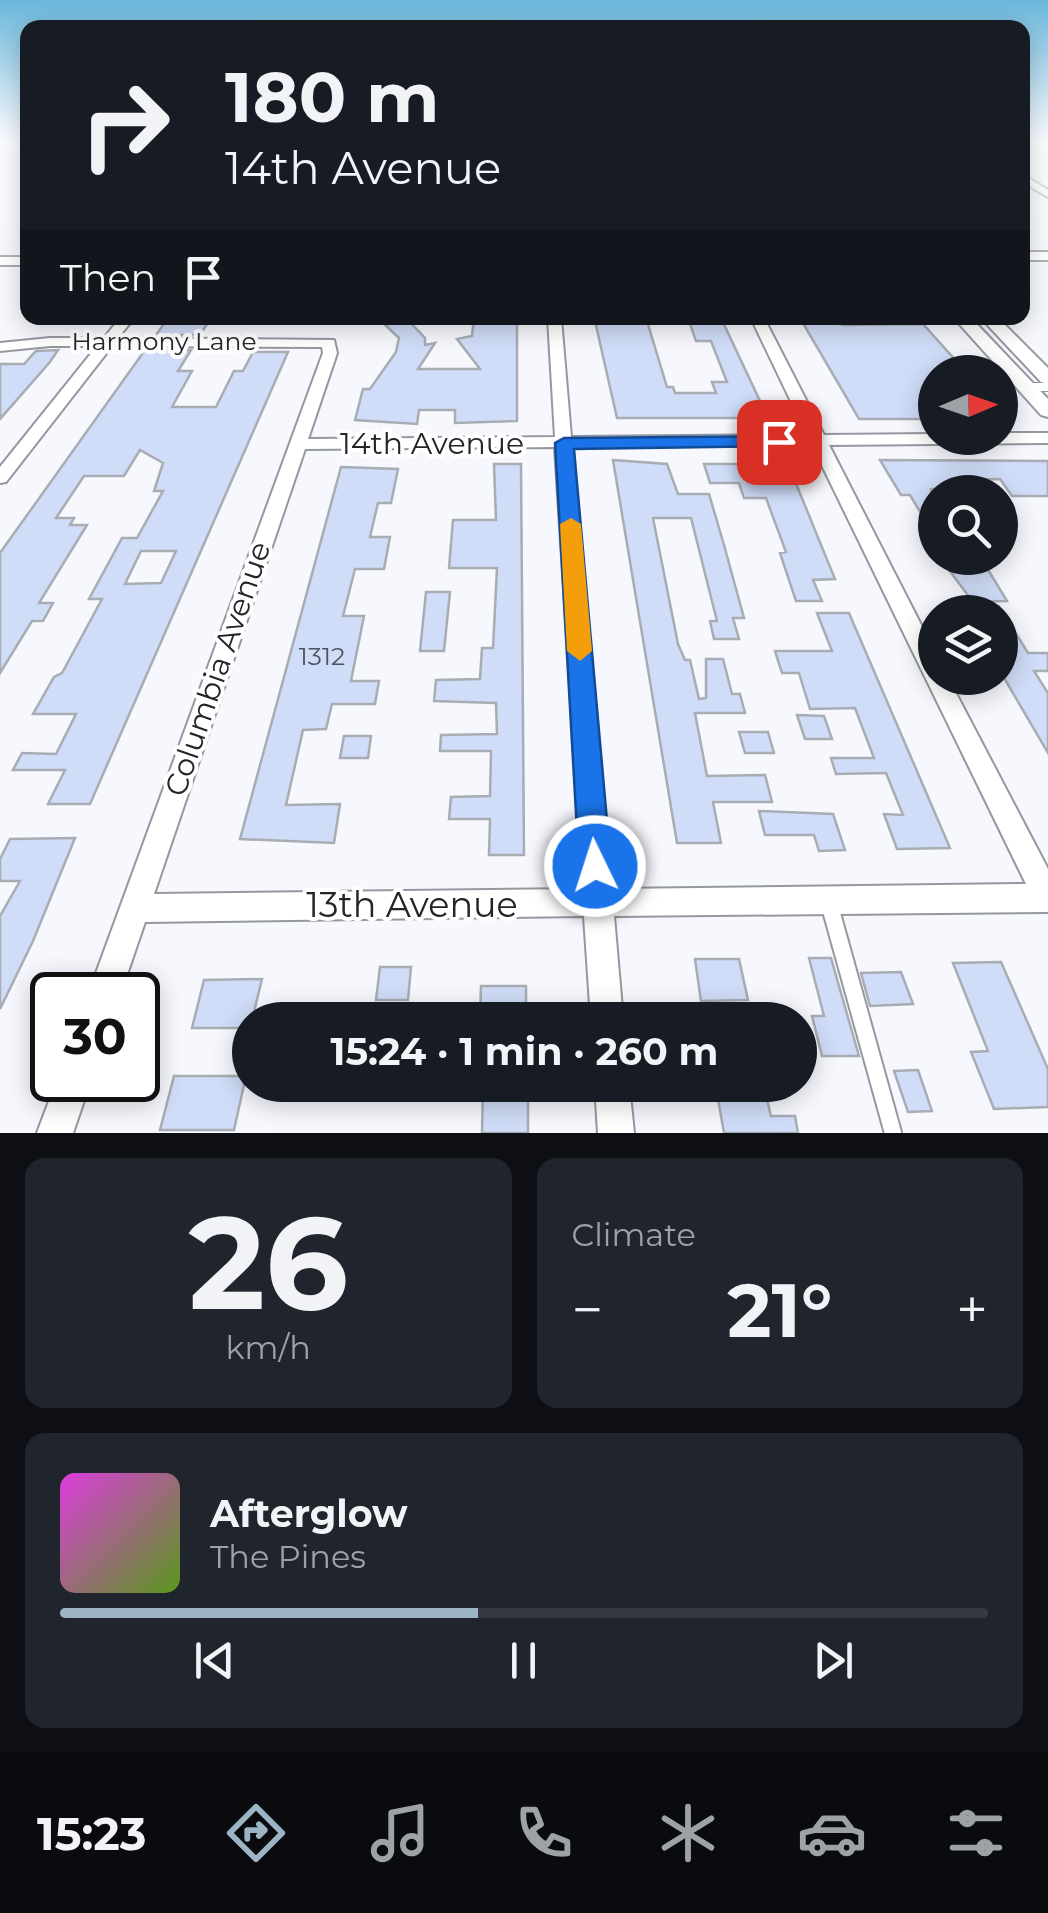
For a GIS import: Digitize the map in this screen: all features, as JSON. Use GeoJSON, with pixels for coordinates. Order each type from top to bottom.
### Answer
{"type":"FeatureCollection","features":[{"type":"Feature","properties":{"kind":"street"},"geometry":{"type":"LineString","coordinates":[[0,478],[122,325]]}},
{"type":"Feature","properties":{"kind":"street"},"geometry":{"type":"LineString","coordinates":[[555,325],[606,1002]]}},
{"type":"Feature","properties":{"kind":"street"},"geometry":{"type":"LineString","coordinates":[[760,325],[918,641]]}},
{"type":"Feature","properties":{"kind":"street"},"geometry":{"type":"LineString","coordinates":[[968,325],[1048,412]]}},
{"type":"Feature","properties":{"kind":"street"},"geometry":{"type":"LineString","coordinates":[[995,325],[1048,378]]}},
{"type":"Feature","properties":{"kind":"street","name":"Harmony Lane"},"geometry":{"type":"LineString","coordinates":[[0,348],[109,342],[329,343]]}},
{"type":"Feature","properties":{"kind":"street","name":"Columbia Avenue"},"geometry":{"type":"LineString","coordinates":[[112,972],[330,354],[329,343]]}},
{"type":"Feature","properties":{"kind":"street","name":"14th Avenue"},"geometry":{"type":"LineString","coordinates":[[296,444],[1048,438]]}},
{"type":"Feature","properties":{"kind":"street"},"geometry":{"type":"LineString","coordinates":[[946,695],[1048,898]]}},
{"type":"Feature","properties":{"kind":"street","name":"13th Avenue"},"geometry":{"type":"LineString","coordinates":[[135,908],[1048,898]]}},
{"type":"Feature","properties":{"kind":"street"},"geometry":{"type":"LineString","coordinates":[[55,1133],[66,1102]]}},
{"type":"Feature","properties":{"kind":"street"},"geometry":{"type":"LineString","coordinates":[[613,1102],[616,1133]]}},
{"type":"Feature","properties":{"kind":"lane"},"geometry":{"type":"LineString","coordinates":[[1025,386],[1048,386]]}},
{"type":"Feature","properties":{"kind":"lane"},"geometry":{"type":"LineString","coordinates":[[828,900],[894,1133]]}},
{"type":"Feature","properties":{"kind":"building"},"geometry":{"type":"Polygon","coordinates":[[[163,325],[206,325],[200,335],[156,335],[163,325]]]}},
{"type":"Feature","properties":{"kind":"building"},"geometry":{"type":"Polygon","coordinates":[[[385,325],[413,325],[425,338],[425,345],[435,343],[418,369],[480,369],[457,339],[472,336],[473,325],[517,325],[517,421],[455,423],[455,410],[419,410],[417,424],[355,420],[363,389],[370,389],[396,352],[399,338],[385,325]]]}},
{"type":"Feature","properties":{"kind":"building"},"geometry":{"type":"Polygon","coordinates":[[[596,325],[648,325],[667,387],[673,387],[675,393],[716,393],[712,382],[727,382],[711,341],[696,341],[690,325],[724,325],[768,418],[617,418],[596,325]]]}},
{"type":"Feature","properties":{"kind":"building"},"geometry":{"type":"Polygon","coordinates":[[[804,325],[924,325],[951,355],[918,355],[918,419],[859,419],[804,325]]]}},
{"type":"Feature","properties":{"kind":"building"},"geometry":{"type":"Polygon","coordinates":[[[58,350],[0,419],[0,364],[24,364],[36,351],[58,350]]]}},
{"type":"Feature","properties":{"kind":"building"},"geometry":{"type":"Polygon","coordinates":[[[145,350],[191,350],[178,371],[192,371],[172,407],[216,407],[234,371],[243,371],[253,352],[288,352],[90,804],[48,804],[65,770],[13,770],[22,753],[56,754],[76,714],[33,714],[54,677],[62,673],[102,599],[89,599],[122,538],[137,538],[163,491],[154,491],[163,463],[140,450],[124,476],[84,476],[56,518],[74,518],[70,525],[87,525],[39,603],[53,603],[43,621],[32,621],[0,673],[0,553],[145,350]],[[141,551],[125,584],[161,583],[176,551],[141,551]]]}},
{"type":"Feature","properties":{"kind":"building"},"geometry":{"type":"Polygon","coordinates":[[[613,460],[667,464],[678,494],[709,494],[724,545],[744,618],[733,618],[739,639],[714,639],[710,621],[717,621],[691,518],[653,518],[678,644],[685,660],[690,660],[699,699],[706,698],[706,659],[723,659],[732,694],[740,694],[745,713],[695,713],[707,776],[765,775],[772,802],[713,802],[721,843],[677,843],[613,460]]]}},
{"type":"Feature","properties":{"kind":"building"},"geometry":{"type":"Polygon","coordinates":[[[752,460],[785,460],[788,464],[835,579],[813,580],[822,601],[796,601],[780,553],[786,552],[766,498],[744,498],[739,483],[710,483],[704,464],[753,464],[752,460]]]}},
{"type":"Feature","properties":{"kind":"building"},"geometry":{"type":"Polygon","coordinates":[[[880,460],[1048,461],[1048,496],[1018,496],[1018,475],[918,475],[918,508],[910,495],[901,495],[880,460]]]}},
{"type":"Feature","properties":{"kind":"building"},"geometry":{"type":"Polygon","coordinates":[[[494,464],[521,464],[524,855],[489,855],[490,819],[449,819],[451,797],[490,796],[491,751],[440,751],[441,735],[497,734],[496,703],[434,701],[436,680],[480,679],[482,648],[493,648],[497,568],[449,568],[453,520],[496,520],[494,464]]]}},
{"type":"Feature","properties":{"kind":"building"},"geometry":{"type":"Polygon","coordinates":[[[341,467],[398,469],[391,503],[378,503],[370,537],[390,537],[384,569],[355,569],[343,616],[364,616],[351,681],[379,681],[375,704],[332,704],[326,729],[303,730],[286,805],[340,804],[334,843],[240,839],[341,467]]]}},
{"type":"Feature","properties":{"kind":"building"},"geometry":{"type":"Polygon","coordinates":[[[953,575],[991,575],[1003,595],[968,595],[953,575]]]}},
{"type":"Feature","properties":{"kind":"building"},"geometry":{"type":"Polygon","coordinates":[[[426,592],[450,592],[444,651],[420,651],[426,592]]]}},
{"type":"Feature","properties":{"kind":"building"},"geometry":{"type":"Polygon","coordinates":[[[817,613],[849,613],[950,848],[897,849],[884,814],[903,815],[886,773],[836,774],[831,758],[874,758],[855,708],[810,709],[799,673],[782,673],[775,651],[832,651],[817,613]]]}},
{"type":"Feature","properties":{"kind":"building"},"geometry":{"type":"Polygon","coordinates":[[[1018,637],[1028,653],[1048,653],[1048,671],[1034,671],[1048,693],[1048,753],[1014,695],[1018,695],[1018,637]]]}},
{"type":"Feature","properties":{"kind":"building"},"geometry":{"type":"Polygon","coordinates":[[[797,715],[824,716],[832,739],[805,739],[797,715]]]}},
{"type":"Feature","properties":{"kind":"building"},"geometry":{"type":"Polygon","coordinates":[[[739,732],[768,732],[774,753],[745,753],[739,732]]]}},
{"type":"Feature","properties":{"kind":"building"},"geometry":{"type":"Polygon","coordinates":[[[344,736],[371,736],[368,758],[340,758],[344,736]]]}},
{"type":"Feature","properties":{"kind":"building"},"geometry":{"type":"Polygon","coordinates":[[[759,811],[833,814],[845,850],[819,851],[814,835],[765,835],[759,811]]]}},
{"type":"Feature","properties":{"kind":"building"},"geometry":{"type":"Polygon","coordinates":[[[75,838],[0,1009],[0,916],[20,881],[0,881],[0,859],[10,839],[75,838]]]}},
{"type":"Feature","properties":{"kind":"building"},"geometry":{"type":"Polygon","coordinates":[[[809,958],[831,958],[859,1056],[822,1056],[817,1016],[824,1016],[809,958]]]}},
{"type":"Feature","properties":{"kind":"building"},"geometry":{"type":"Polygon","coordinates":[[[695,959],[739,959],[748,1000],[701,1001],[695,959]]]}},
{"type":"Feature","properties":{"kind":"building"},"geometry":{"type":"Polygon","coordinates":[[[1001,962],[1048,1069],[1048,1107],[994,1109],[971,1052],[988,1051],[953,963],[1001,962]]]}},
{"type":"Feature","properties":{"kind":"building"},"geometry":{"type":"Polygon","coordinates":[[[380,967],[411,967],[408,1000],[376,1000],[380,967]]]}},
{"type":"Feature","properties":{"kind":"building"},"geometry":{"type":"Polygon","coordinates":[[[901,972],[913,1004],[870,1006],[861,973],[901,972]]]}},
{"type":"Feature","properties":{"kind":"building"},"geometry":{"type":"Polygon","coordinates":[[[262,979],[256,1002],[232,1002],[232,1028],[192,1028],[204,980],[262,979]]]}},
{"type":"Feature","properties":{"kind":"building"},"geometry":{"type":"Polygon","coordinates":[[[481,986],[526,986],[526,1002],[481,1002],[481,986]]]}},
{"type":"Feature","properties":{"kind":"building"},"geometry":{"type":"Polygon","coordinates":[[[918,1070],[932,1111],[908,1112],[894,1071],[918,1070]]]}},
{"type":"Feature","properties":{"kind":"building"},"geometry":{"type":"Polygon","coordinates":[[[174,1076],[232,1076],[232,1102],[240,1102],[234,1130],[160,1130],[174,1076]]]}},
{"type":"Feature","properties":{"kind":"building"},"geometry":{"type":"Polygon","coordinates":[[[483,1102],[528,1102],[528,1133],[482,1133],[483,1102]]]}},
{"type":"Feature","properties":{"kind":"building"},"geometry":{"type":"Polygon","coordinates":[[[719,1102],[768,1102],[771,1116],[795,1116],[798,1133],[724,1133],[719,1102]]]}},
{"type":"Feature","properties":{"kind":"slow traffic"},"geometry":{"type":"LineString","coordinates":[[571,524],[580,651]]}},
{"type":"Feature","properties":{"kind":"route"},"geometry":{"type":"LineString","coordinates":[[595,866],[564,443],[779,442]]}}]}
